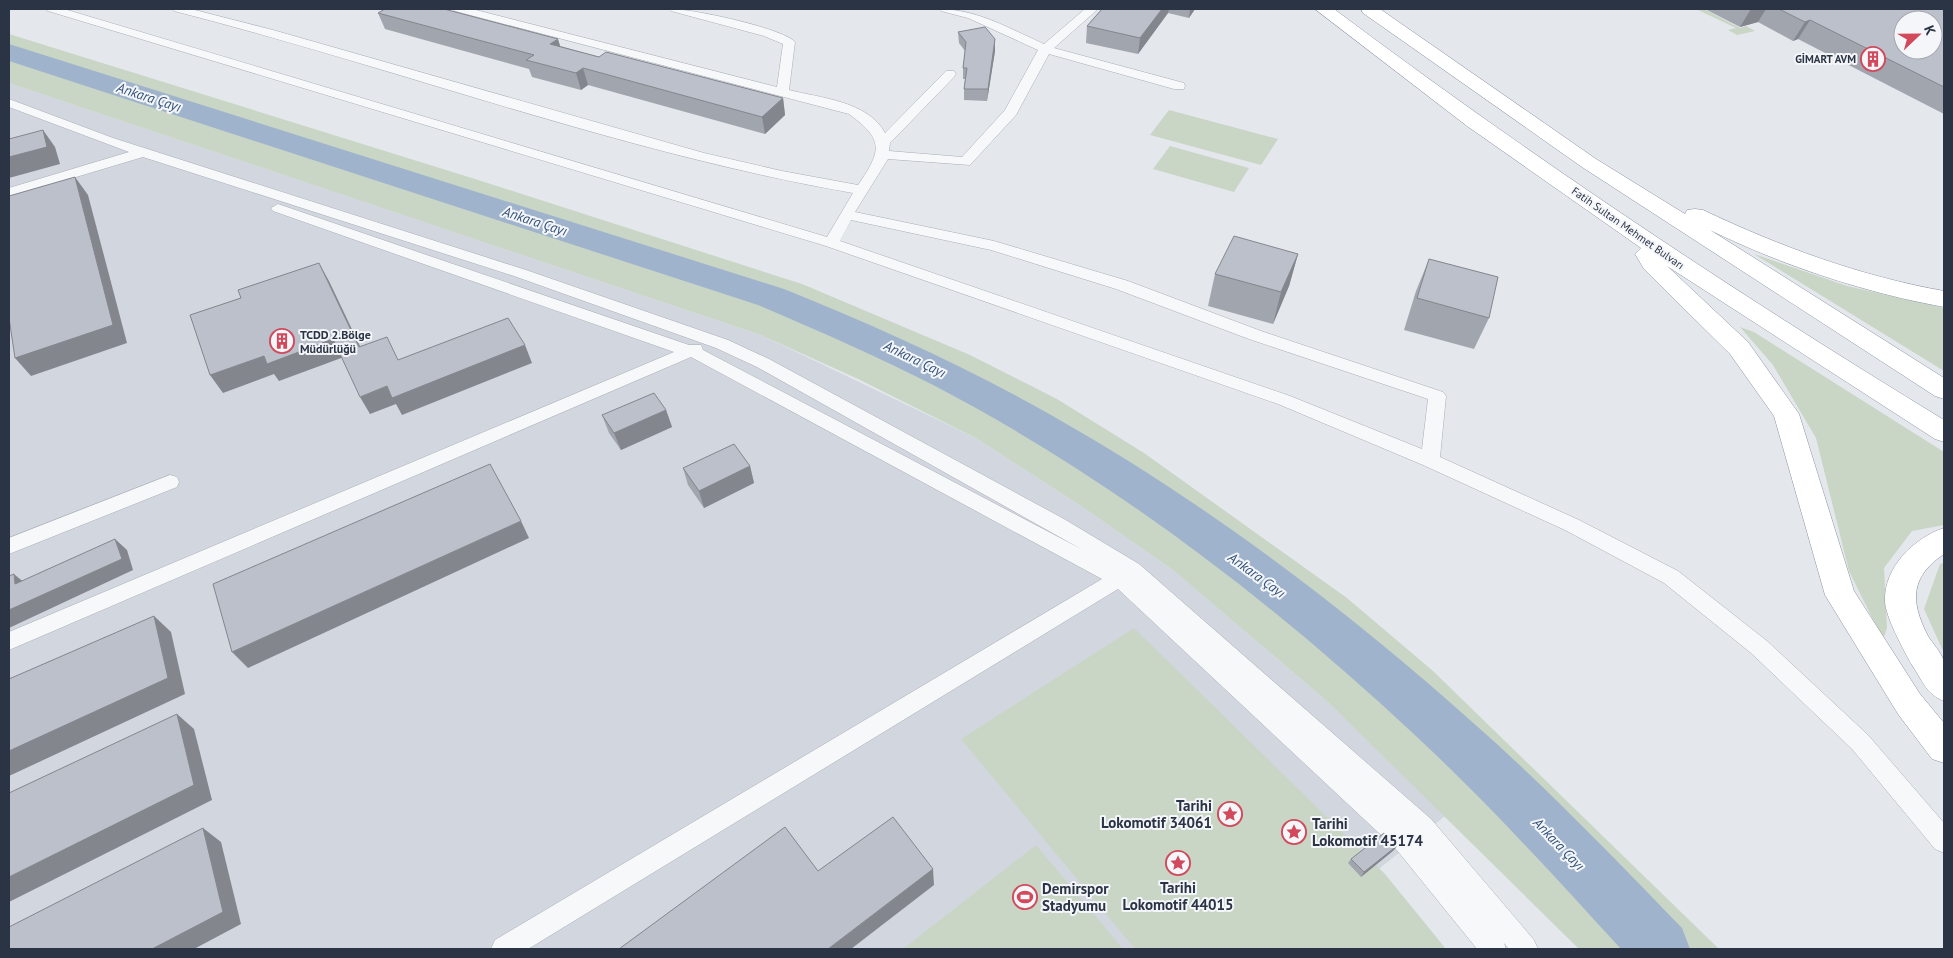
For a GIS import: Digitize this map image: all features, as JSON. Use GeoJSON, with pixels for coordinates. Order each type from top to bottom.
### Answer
{"type":"FeatureCollection","features":[{"type":"Feature","properties":{"kind":"highway","name":"Fatih Sultan Mehmet Bulvarı"},"geometry":{"type":"LineString","coordinates":[[1323,9],[1411,77],[1681,265],[1944,432]]}},
{"type":"Feature","properties":{"kind":"highway"},"geometry":{"type":"LineString","coordinates":[[1369,9],[1589,163],[1944,390]]}},
{"type":"Feature","properties":{"kind":"highway"},"geometry":{"type":"LineString","coordinates":[[1589,163],[1700,218],[1811,264],[1920,296],[1944,299]]}},
{"type":"Feature","properties":{"kind":"highway"},"geometry":{"type":"LineString","coordinates":[[1628,228],[1652,264],[1739,348],[1786,414],[1807,478],[1840,594],[1910,704],[1944,748]]}},
{"type":"Feature","properties":{"kind":"highway"},"geometry":{"type":"LineString","coordinates":[[1944,539],[1918,556],[1903,580],[1900,602],[1915,642],[1944,688]]}},
{"type":"Feature","properties":{"kind":"street"},"geometry":{"type":"LineString","coordinates":[[52,9],[831,243],[1284,400],[1430,460],[1572,525],[1671,576],[1759,647],[1860,742],[1944,842]]}},
{"type":"Feature","properties":{"kind":"street"},"geometry":{"type":"LineString","coordinates":[[178,9],[254,28],[634,139],[794,179],[863,190]]}},
{"type":"Feature","properties":{"kind":"street"},"geometry":{"type":"LineString","coordinates":[[459,9],[782,94],[854,111],[875,127],[882,148],[880,163],[846,215],[831,243]]}},
{"type":"Feature","properties":{"kind":"street"},"geometry":{"type":"LineString","coordinates":[[675,9],[768,33],[789,42],[782,94]]}},
{"type":"Feature","properties":{"kind":"street"},"geometry":{"type":"LineString","coordinates":[[945,9],[972,16],[1045,49],[1179,86]]}},
{"type":"Feature","properties":{"kind":"street"},"geometry":{"type":"LineString","coordinates":[[882,148],[965,162],[1011,112],[1045,49],[1092,9]]}},
{"type":"Feature","properties":{"kind":"street"},"geometry":{"type":"LineString","coordinates":[[882,148],[950,74]]}},
{"type":"Feature","properties":{"kind":"street"},"geometry":{"type":"LineString","coordinates":[[9,103],[139,154],[690,351],[1126,574],[1405,841],[1493,949]]}},
{"type":"Feature","properties":{"kind":"street"},"geometry":{"type":"LineString","coordinates":[[9,193],[139,154],[520,273],[714,341],[763,363],[1057,524],[1126,574],[1422,827],[1525,949]]}},
{"type":"Feature","properties":{"kind":"street"},"geometry":{"type":"LineString","coordinates":[[846,215],[994,246],[1122,284],[1255,335],[1437,396],[1430,460]]}},
{"type":"Feature","properties":{"kind":"street"},"geometry":{"type":"LineString","coordinates":[[9,642],[714,341]]}},
{"type":"Feature","properties":{"kind":"street"},"geometry":{"type":"LineString","coordinates":[[9,546],[170,482]]}},
{"type":"Feature","properties":{"kind":"street"},"geometry":{"type":"LineString","coordinates":[[504,949],[1126,574]]}},
{"type":"Feature","properties":{"kind":"shaded area"},"geometry":{"type":"Polygon","coordinates":[[[9,83],[761,335],[976,438],[1081,506],[1173,570],[1328,702],[1445,816],[1360,884],[1414,949],[9,949],[9,83]]]}},
{"type":"Feature","properties":{"kind":"green space"},"geometry":{"type":"Polygon","coordinates":[[[1696,9],[1704,9],[1740,28],[1746,26],[1755,31],[1737,35],[1728,30],[1736,28],[1696,9]]]}},
{"type":"Feature","properties":{"kind":"green space"},"geometry":{"type":"Polygon","coordinates":[[[9,34],[475,179],[802,284],[970,355],[1057,399],[1144,453],[1347,598],[1433,671],[1719,949],[1579,949],[1328,702],[1173,570],[1081,506],[976,438],[858,379],[761,335],[9,83],[9,34]]]}},
{"type":"Feature","properties":{"kind":"green space"},"geometry":{"type":"Polygon","coordinates":[[[1169,110],[1278,139],[1261,165],[1150,135],[1169,110]]]}},
{"type":"Feature","properties":{"kind":"green space"},"geometry":{"type":"Polygon","coordinates":[[[1170,146],[1249,168],[1234,192],[1153,169],[1170,146]]]}},
{"type":"Feature","properties":{"kind":"green space"},"geometry":{"type":"Polygon","coordinates":[[[1754,254],[1847,286],[1944,308],[1944,371],[1754,254]]]}},
{"type":"Feature","properties":{"kind":"green space"},"geometry":{"type":"Polygon","coordinates":[[[1740,327],[1754,332],[1944,452],[1944,525],[1912,531],[1884,568],[1887,628],[1883,640],[1849,571],[1816,438],[1773,365],[1740,327]]]}},
{"type":"Feature","properties":{"kind":"green space"},"geometry":{"type":"Polygon","coordinates":[[[1944,563],[1944,653],[1924,609],[1940,564],[1944,563]]]}},
{"type":"Feature","properties":{"kind":"green space"},"geometry":{"type":"Polygon","coordinates":[[[1134,628],[1385,874],[1446,949],[1135,949],[961,739],[1134,628]]]}},
{"type":"Feature","properties":{"kind":"green space","name":"Demirspor Stadyumu"},"geometry":{"type":"Polygon","coordinates":[[[1036,845],[1123,949],[903,949],[1036,845]]]}},
{"type":"Feature","properties":{"kind":"building"},"geometry":{"type":"Polygon","coordinates":[[[385,9],[444,9],[558,39],[550,44],[599,57],[606,52],[783,98],[762,117],[583,68],[576,73],[526,60],[534,55],[378,13],[385,9]]]}},
{"type":"Feature","properties":{"kind":"building"},"geometry":{"type":"Polygon","coordinates":[[[1102,9],[1162,9],[1140,38],[1087,26],[1102,9]]]}},
{"type":"Feature","properties":{"kind":"building"},"geometry":{"type":"Polygon","coordinates":[[[1779,9],[1944,9],[1944,87],[1810,20],[1805,22],[1779,9]]]}},
{"type":"Feature","properties":{"kind":"building"},"geometry":{"type":"Polygon","coordinates":[[[985,27],[995,39],[988,89],[964,89],[967,68],[963,68],[966,42],[958,32],[985,27]]]}},
{"type":"Feature","properties":{"kind":"building"},"geometry":{"type":"Polygon","coordinates":[[[43,130],[47,147],[9,157],[9,139],[43,130]]]}},
{"type":"Feature","properties":{"kind":"building"},"geometry":{"type":"Polygon","coordinates":[[[75,177],[113,325],[15,358],[9,318],[9,196],[75,177]]]}},
{"type":"Feature","properties":{"kind":"building"},"geometry":{"type":"Polygon","coordinates":[[[1234,236],[1298,254],[1281,292],[1215,274],[1234,236]]]}},
{"type":"Feature","properties":{"kind":"building"},"geometry":{"type":"Polygon","coordinates":[[[1429,259],[1498,277],[1489,318],[1417,298],[1429,259]]]}},
{"type":"Feature","properties":{"kind":"building"},"geometry":{"type":"Polygon","coordinates":[[[319,263],[359,347],[387,337],[398,360],[508,318],[525,345],[392,398],[387,386],[360,397],[333,339],[267,364],[264,356],[210,375],[190,315],[241,298],[238,290],[319,263]]]}},
{"type":"Feature","properties":{"kind":"building"},"geometry":{"type":"Polygon","coordinates":[[[654,393],[666,410],[614,433],[602,415],[654,393]]]}},
{"type":"Feature","properties":{"kind":"building"},"geometry":{"type":"Polygon","coordinates":[[[734,444],[750,466],[699,491],[683,468],[734,444]]]}},
{"type":"Feature","properties":{"kind":"building"},"geometry":{"type":"Polygon","coordinates":[[[490,464],[521,521],[232,652],[213,584],[490,464]]]}},
{"type":"Feature","properties":{"kind":"building"},"geometry":{"type":"Polygon","coordinates":[[[115,539],[122,559],[9,610],[9,576],[14,574],[15,584],[115,539]]]}},
{"type":"Feature","properties":{"kind":"building"},"geometry":{"type":"Polygon","coordinates":[[[154,616],[168,678],[9,751],[9,679],[154,616]]]}},
{"type":"Feature","properties":{"kind":"building"},"geometry":{"type":"Polygon","coordinates":[[[177,714],[194,785],[9,877],[9,793],[177,714]]]}},
{"type":"Feature","properties":{"kind":"building"},"geometry":{"type":"Polygon","coordinates":[[[893,817],[933,869],[828,949],[619,949],[785,827],[818,871],[893,817]]]}},
{"type":"Feature","properties":{"kind":"building"},"geometry":{"type":"Polygon","coordinates":[[[203,828],[223,912],[152,949],[9,949],[9,927],[203,828]]]}},
{"type":"Feature","properties":{"kind":"building"},"geometry":{"type":"Polygon","coordinates":[[[1384,833],[1398,845],[1364,872],[1351,859],[1384,833]]]}},
{"type":"Feature","properties":{"kind":"waterway","name":"Ankara Çayı"},"geometry":{"type":"LineString","coordinates":[[9,52],[771,297],[862,335],[951,378],[1037,425],[1121,477],[1203,533],[1282,592],[1358,654],[1463,746],[1549,832],[1661,949]]}},
{"type":"Feature","properties":{"kind":"place","name":"GİMART AVM"},"geometry":{"type":"Point","coordinates":[1873,59]}},
{"type":"Feature","properties":{"kind":"place","name":"TCDD 2.Bölge Müdürlüğü"},"geometry":{"type":"Point","coordinates":[282,341]}},
{"type":"Feature","properties":{"kind":"place","name":"Tarihi Lokomotif 34061"},"geometry":{"type":"Point","coordinates":[1230,814]}},
{"type":"Feature","properties":{"kind":"place","name":"Tarihi Lokomotif 45174"},"geometry":{"type":"Point","coordinates":[1294,832]}},
{"type":"Feature","properties":{"kind":"place","name":"Tarihi Lokomotif 44015"},"geometry":{"type":"Point","coordinates":[1178,863]}},
{"type":"Feature","properties":{"kind":"place","name":"Demirspor Stadyumu"},"geometry":{"type":"Point","coordinates":[1025,897]}}]}
